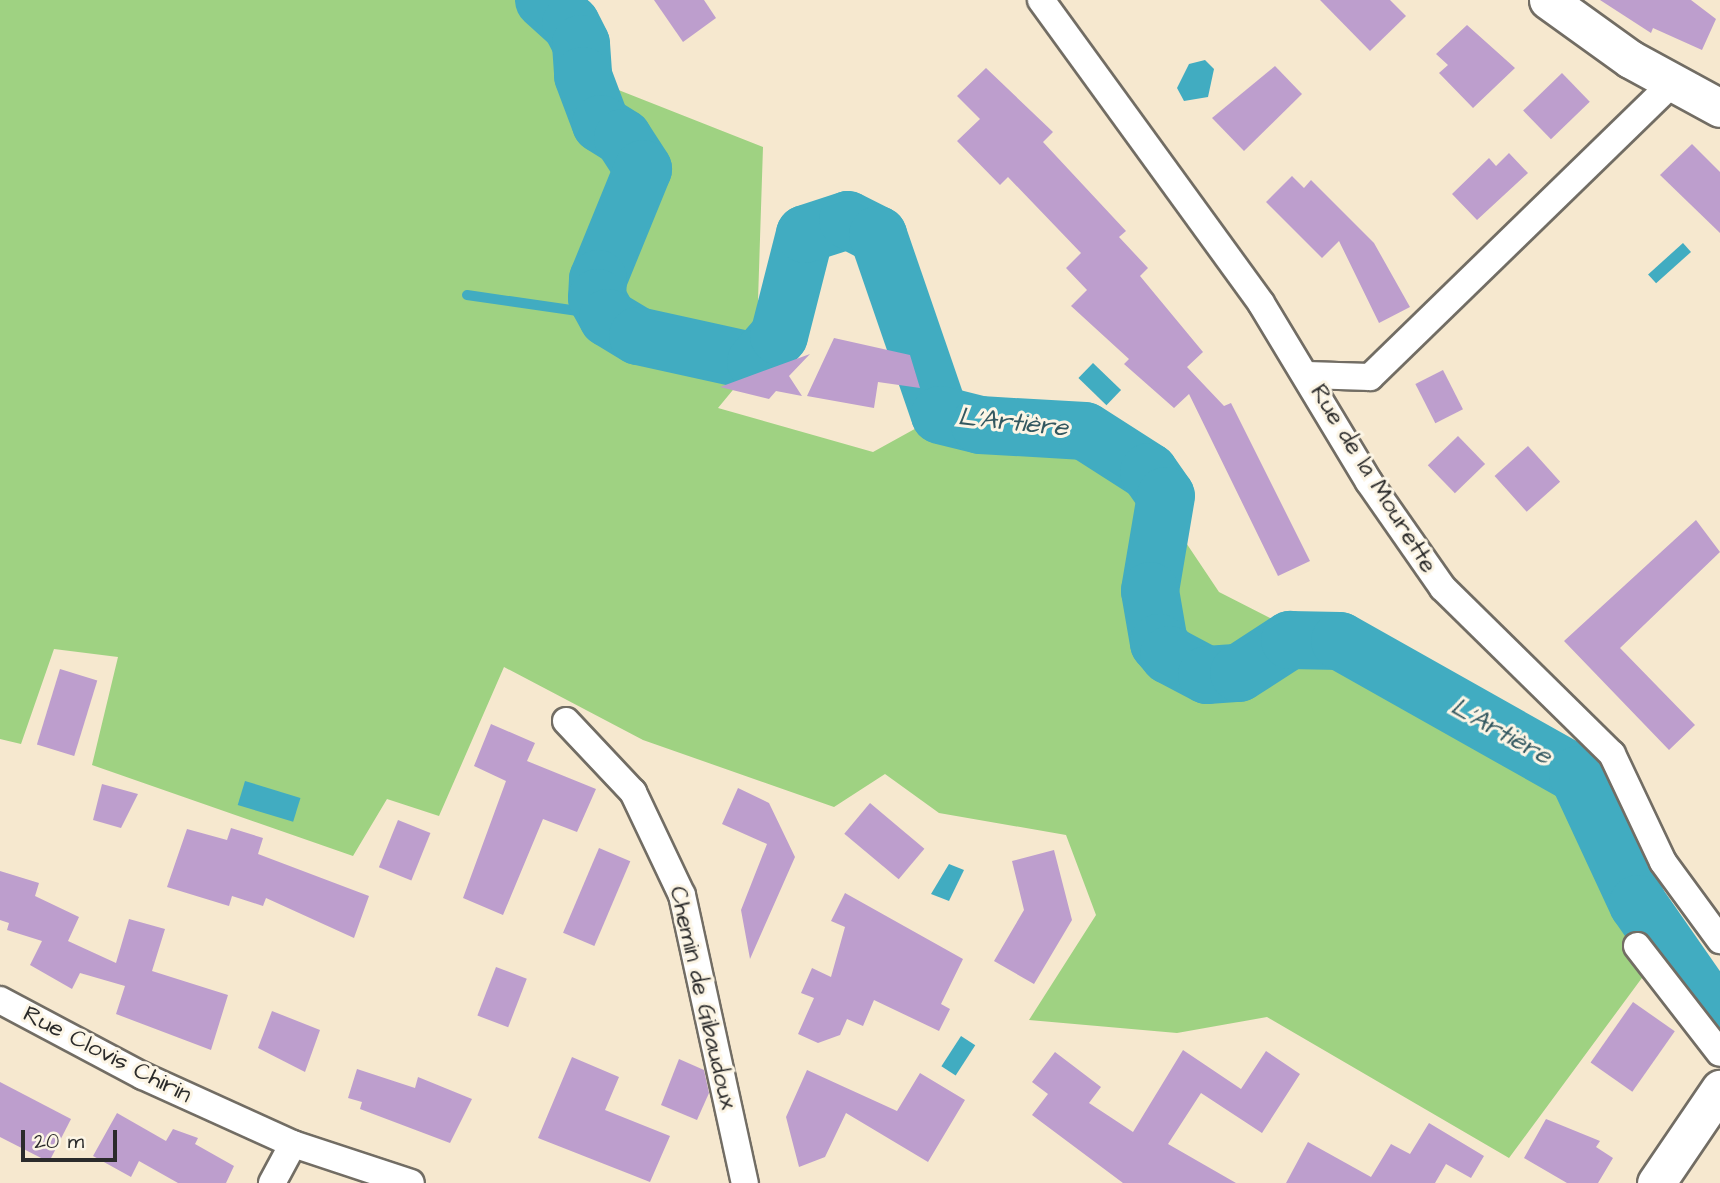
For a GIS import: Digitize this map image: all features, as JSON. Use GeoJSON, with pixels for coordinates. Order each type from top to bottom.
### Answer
{"type":"FeatureCollection","features":[{"type":"Feature","properties":{"kind":"main road"},"geometry":{"type":"LineString","coordinates":[[1548,0],[1671,85],[1720,108]]}},
{"type":"Feature","properties":{"kind":"main road"},"geometry":{"type":"LineString","coordinates":[[1656,1183],[1720,1089]]}},
{"type":"Feature","properties":{"kind":"street","name":"Rue de la Mourette"},"geometry":{"type":"LineString","coordinates":[[1041,0],[1307,375],[1369,482],[1443,588],[1612,754],[1663,862],[1720,940]]}},
{"type":"Feature","properties":{"kind":"street"},"geometry":{"type":"LineString","coordinates":[[1307,375],[1370,377],[1671,85]]}},
{"type":"Feature","properties":{"kind":"street","name":"Chemin de Gibaudoux"},"geometry":{"type":"LineString","coordinates":[[566,721],[633,792],[682,895],[745,1183]]}},
{"type":"Feature","properties":{"kind":"street"},"geometry":{"type":"LineString","coordinates":[[1636,946],[1720,1053]]}},
{"type":"Feature","properties":{"kind":"street","name":"Rue Clovis Chirin"},"geometry":{"type":"LineString","coordinates":[[0,1000],[143,1076],[293,1144],[411,1183]]}},
{"type":"Feature","properties":{"kind":"street"},"geometry":{"type":"LineString","coordinates":[[272,1183],[293,1144]]}},
{"type":"Feature","properties":{"kind":"green space"},"geometry":{"type":"Polygon","coordinates":[[[0,0],[530,0],[583,76],[763,147],[756,362],[718,408],[873,452],[940,415],[1126,453],[1219,592],[1578,775],[1667,944],[1509,1158],[1267,1017],[1177,1033],[1029,1020],[1096,915],[1066,835],[939,813],[885,774],[834,807],[643,740],[504,667],[439,816],[387,799],[353,856],[92,765],[118,657],[54,649],[21,744],[0,739],[0,0]]]}},
{"type":"Feature","properties":{"kind":"water"},"geometry":{"type":"Polygon","coordinates":[[[1205,60],[1214,69],[1208,97],[1184,101],[1177,88],[1189,64],[1205,60]]]}},
{"type":"Feature","properties":{"kind":"water"},"geometry":{"type":"Polygon","coordinates":[[[1683,243],[1691,252],[1656,283],[1648,274],[1683,243]]]}},
{"type":"Feature","properties":{"kind":"water"},"geometry":{"type":"Polygon","coordinates":[[[1093,363],[1121,390],[1106,405],[1078,378],[1093,363]]]}},
{"type":"Feature","properties":{"kind":"water"},"geometry":{"type":"Polygon","coordinates":[[[245,781],[300,798],[293,822],[238,805],[245,781]]]}},
{"type":"Feature","properties":{"kind":"water"},"geometry":{"type":"Polygon","coordinates":[[[949,864],[964,870],[949,901],[931,894],[949,864]]]}},
{"type":"Feature","properties":{"kind":"water"},"geometry":{"type":"Polygon","coordinates":[[[961,1036],[975,1045],[956,1075],[941,1066],[961,1036]]]}},
{"type":"Feature","properties":{"kind":"building"},"geometry":{"type":"Polygon","coordinates":[[[654,0],[704,0],[716,18],[683,42],[654,0]]]}},
{"type":"Feature","properties":{"kind":"building"},"geometry":{"type":"Polygon","coordinates":[[[1320,0],[1390,0],[1406,16],[1370,51],[1320,0]]]}},
{"type":"Feature","properties":{"kind":"building"},"geometry":{"type":"Polygon","coordinates":[[[1600,0],[1691,0],[1716,19],[1702,50],[1653,28],[1651,33],[1600,0]]]}},
{"type":"Feature","properties":{"kind":"building"},"geometry":{"type":"Polygon","coordinates":[[[1467,25],[1515,68],[1473,108],[1439,73],[1448,65],[1436,54],[1467,25]]]}},
{"type":"Feature","properties":{"kind":"building"},"geometry":{"type":"Polygon","coordinates":[[[1275,66],[1302,94],[1244,151],[1212,118],[1275,66]]]}},
{"type":"Feature","properties":{"kind":"building"},"geometry":{"type":"Polygon","coordinates":[[[986,68],[1053,132],[1043,142],[1126,231],[1119,237],[1148,268],[1140,276],[1203,352],[1187,367],[1224,406],[1231,403],[1310,561],[1278,576],[1189,394],[1174,408],[1124,364],[1129,359],[1071,306],[1087,290],[1066,268],[1081,253],[1008,177],[1000,185],[957,141],[980,119],[957,96],[986,68]]]}},
{"type":"Feature","properties":{"kind":"building"},"geometry":{"type":"Polygon","coordinates":[[[1562,73],[1590,102],[1551,139],[1523,111],[1562,73]]]}},
{"type":"Feature","properties":{"kind":"building"},"geometry":{"type":"Polygon","coordinates":[[[1692,144],[1720,172],[1720,233],[1660,175],[1692,144]]]}},
{"type":"Feature","properties":{"kind":"building"},"geometry":{"type":"Polygon","coordinates":[[[1509,153],[1528,173],[1477,220],[1452,194],[1489,158],[1496,166],[1509,153]]]}},
{"type":"Feature","properties":{"kind":"building"},"geometry":{"type":"Polygon","coordinates":[[[1292,176],[1304,188],[1311,180],[1374,243],[1410,307],[1379,323],[1339,241],[1322,258],[1266,202],[1292,176]]]}},
{"type":"Feature","properties":{"kind":"building"},"geometry":{"type":"Polygon","coordinates":[[[834,338],[910,355],[920,388],[878,382],[874,408],[807,396],[834,338]]]}},
{"type":"Feature","properties":{"kind":"building"},"geometry":{"type":"Polygon","coordinates":[[[810,354],[789,376],[802,396],[776,391],[769,399],[720,387],[810,354]]]}},
{"type":"Feature","properties":{"kind":"building"},"geometry":{"type":"Polygon","coordinates":[[[1443,370],[1463,409],[1435,423],[1415,384],[1443,370]]]}},
{"type":"Feature","properties":{"kind":"building"},"geometry":{"type":"Polygon","coordinates":[[[1458,436],[1485,464],[1455,493],[1428,465],[1458,436]]]}},
{"type":"Feature","properties":{"kind":"building"},"geometry":{"type":"Polygon","coordinates":[[[1528,446],[1560,482],[1527,512],[1495,476],[1528,446]]]}},
{"type":"Feature","properties":{"kind":"building"},"geometry":{"type":"Polygon","coordinates":[[[1696,520],[1720,552],[1620,648],[1695,725],[1669,750],[1564,641],[1696,520]]]}},
{"type":"Feature","properties":{"kind":"building"},"geometry":{"type":"Polygon","coordinates":[[[60,669],[97,680],[74,756],[37,745],[60,669]]]}},
{"type":"Feature","properties":{"kind":"building"},"geometry":{"type":"Polygon","coordinates":[[[491,724],[535,743],[527,761],[596,789],[577,832],[543,819],[503,915],[463,898],[506,781],[474,766],[491,724]]]}},
{"type":"Feature","properties":{"kind":"building"},"geometry":{"type":"Polygon","coordinates":[[[102,784],[138,794],[121,828],[93,820],[102,784]]]}},
{"type":"Feature","properties":{"kind":"building"},"geometry":{"type":"Polygon","coordinates":[[[738,788],[769,803],[795,857],[750,959],[741,910],[767,844],[722,824],[738,788]]]}},
{"type":"Feature","properties":{"kind":"building"},"geometry":{"type":"Polygon","coordinates":[[[870,803],[924,849],[899,879],[844,834],[870,803]]]}},
{"type":"Feature","properties":{"kind":"building"},"geometry":{"type":"Polygon","coordinates":[[[398,820],[430,833],[411,880],[379,867],[398,820]]]}},
{"type":"Feature","properties":{"kind":"building"},"geometry":{"type":"Polygon","coordinates":[[[231,828],[263,838],[258,854],[369,896],[354,938],[266,898],[263,906],[232,896],[229,906],[167,887],[187,829],[227,840],[231,828]]]}},
{"type":"Feature","properties":{"kind":"building"},"geometry":{"type":"Polygon","coordinates":[[[599,848],[630,861],[594,946],[563,933],[599,848]]]}},
{"type":"Feature","properties":{"kind":"building"},"geometry":{"type":"Polygon","coordinates":[[[1054,850],[1072,920],[1034,984],[994,961],[1024,910],[1012,861],[1054,850]]]}},
{"type":"Feature","properties":{"kind":"building"},"geometry":{"type":"Polygon","coordinates":[[[0,871],[39,883],[35,896],[79,917],[68,941],[116,963],[129,919],[165,929],[152,971],[228,995],[211,1050],[116,1014],[125,986],[80,973],[72,989],[30,965],[42,941],[7,930],[9,923],[0,920],[0,871]]]}},
{"type":"Feature","properties":{"kind":"building"},"geometry":{"type":"Polygon","coordinates":[[[845,893],[963,959],[941,1004],[950,1009],[939,1031],[874,1000],[863,1026],[847,1019],[840,1035],[818,1043],[798,1034],[814,998],[801,993],[812,968],[831,977],[845,927],[831,921],[845,893]]]}},
{"type":"Feature","properties":{"kind":"building"},"geometry":{"type":"Polygon","coordinates":[[[496,967],[527,979],[508,1027],[477,1016],[496,967]]]}},
{"type":"Feature","properties":{"kind":"building"},"geometry":{"type":"Polygon","coordinates":[[[1633,1002],[1675,1031],[1632,1092],[1591,1063],[1633,1002]]]}},
{"type":"Feature","properties":{"kind":"building"},"geometry":{"type":"Polygon","coordinates":[[[272,1011],[320,1030],[305,1072],[258,1048],[272,1011]]]}},
{"type":"Feature","properties":{"kind":"building"},"geometry":{"type":"Polygon","coordinates":[[[1183,1050],[1241,1089],[1266,1051],[1300,1074],[1262,1133],[1201,1093],[1168,1144],[1236,1183],[1123,1183],[1032,1115],[1048,1094],[1032,1082],[1055,1052],[1101,1087],[1089,1103],[1133,1132],[1183,1050]]]}},
{"type":"Feature","properties":{"kind":"building"},"geometry":{"type":"Polygon","coordinates":[[[572,1057],[619,1077],[605,1110],[670,1136],[650,1182],[538,1138],[572,1057]]]}},
{"type":"Feature","properties":{"kind":"building"},"geometry":{"type":"Polygon","coordinates":[[[679,1059],[704,1070],[709,1093],[697,1120],[661,1105],[679,1059]]]}},
{"type":"Feature","properties":{"kind":"building"},"geometry":{"type":"Polygon","coordinates":[[[357,1069],[415,1088],[418,1077],[472,1099],[450,1143],[360,1109],[362,1102],[348,1098],[357,1069]]]}},
{"type":"Feature","properties":{"kind":"building"},"geometry":{"type":"Polygon","coordinates":[[[807,1070],[897,1111],[920,1073],[965,1100],[928,1162],[846,1113],[825,1157],[799,1167],[786,1117],[807,1070]]]}},
{"type":"Feature","properties":{"kind":"building"},"geometry":{"type":"Polygon","coordinates":[[[0,1082],[71,1119],[49,1162],[0,1137],[0,1082]]]}},
{"type":"Feature","properties":{"kind":"building"},"geometry":{"type":"Polygon","coordinates":[[[117,1113],[166,1141],[173,1129],[198,1138],[195,1144],[234,1166],[226,1183],[178,1183],[139,1161],[131,1177],[93,1156],[117,1113]]]}},
{"type":"Feature","properties":{"kind":"building"},"geometry":{"type":"Polygon","coordinates":[[[1546,1119],[1600,1141],[1596,1147],[1613,1158],[1598,1183],[1567,1183],[1524,1158],[1546,1119]]]}},
{"type":"Feature","properties":{"kind":"building"},"geometry":{"type":"Polygon","coordinates":[[[1429,1123],[1484,1156],[1471,1178],[1446,1164],[1435,1183],[1286,1183],[1308,1142],[1371,1177],[1391,1144],[1410,1154],[1429,1123]]]}},
{"type":"Feature","properties":{"kind":"waterway","name":"L'Artière"},"geometry":{"type":"LineString","coordinates":[[544,0],[571,24],[581,44],[583,76],[601,124],[623,138],[643,169],[598,279],[597,298],[608,318],[638,336],[756,362],[779,336],[805,234],[848,220],[878,235],[940,415],[980,425],[1085,431],[1149,472],[1166,496],[1150,591],[1159,643],[1169,655],[1207,675],[1239,673],[1290,640],[1340,641],[1578,775],[1638,904],[1720,1022]]}},
{"type":"Feature","properties":{"kind":"waterway"},"geometry":{"type":"LineString","coordinates":[[467,295],[606,315]]}}]}
